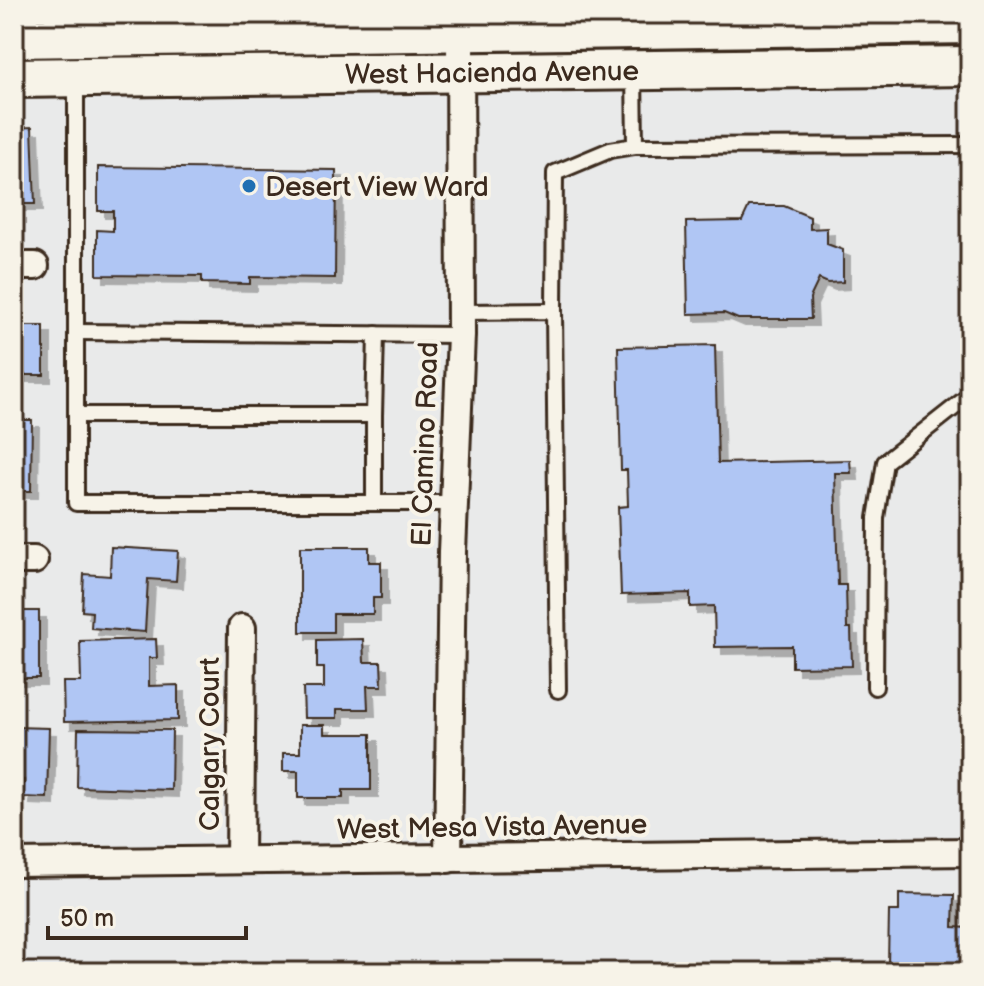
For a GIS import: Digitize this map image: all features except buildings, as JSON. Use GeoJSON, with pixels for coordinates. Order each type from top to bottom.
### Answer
{"type":"FeatureCollection","features":[{"type":"Feature","properties":{"kind":"main road","name":"West Hacienda Avenue"},"geometry":{"type":"LineString","coordinates":[[14,38],[460,32],[873,20],[970,24]]}},
{"type":"Feature","properties":{"kind":"main road"},"geometry":{"type":"LineString","coordinates":[[76,37],[76,77]]}},
{"type":"Feature","properties":{"kind":"main road","name":"West Hacienda Avenue"},"geometry":{"type":"LineString","coordinates":[[14,78],[970,66]]}},
{"type":"Feature","properties":{"kind":"street"},"geometry":{"type":"LineString","coordinates":[[873,20],[875,67]]}},
{"type":"Feature","properties":{"kind":"street","name":"El Camino Road"},"geometry":{"type":"LineString","coordinates":[[448,859],[454,503],[461,323],[460,32]]}},
{"type":"Feature","properties":{"kind":"street","name":"Calgary Court"},"geometry":{"type":"LineString","coordinates":[[240,860],[242,628]]}},
{"type":"Feature","properties":{"kind":"street","name":"West Mesa Vista Avenue"},"geometry":{"type":"LineString","coordinates":[[14,863],[970,852]]}},
{"type":"Feature","properties":{"kind":"lane"},"geometry":{"type":"LineString","coordinates":[[634,70],[635,146]]}},
{"type":"Feature","properties":{"kind":"lane"},"geometry":{"type":"LineString","coordinates":[[76,77],[76,503],[454,503]]}},
{"type":"Feature","properties":{"kind":"lane"},"geometry":{"type":"LineString","coordinates":[[558,690],[555,173],[610,150],[635,146],[970,145]]}},
{"type":"Feature","properties":{"kind":"lane"},"geometry":{"type":"LineString","coordinates":[[76,332],[376,334],[554,311]]}},
{"type":"Feature","properties":{"kind":"lane"},"geometry":{"type":"LineString","coordinates":[[374,503],[376,334]]}},
{"type":"Feature","properties":{"kind":"lane"},"geometry":{"type":"LineString","coordinates":[[875,687],[876,518],[885,462],[970,395]]}},
{"type":"Feature","properties":{"kind":"lane"},"geometry":{"type":"LineString","coordinates":[[76,415],[374,415]]}},
{"type":"Feature","properties":{"kind":"place","name":"Desert View Ward"},"geometry":{"type":"Point","coordinates":[249,186]}}]}
